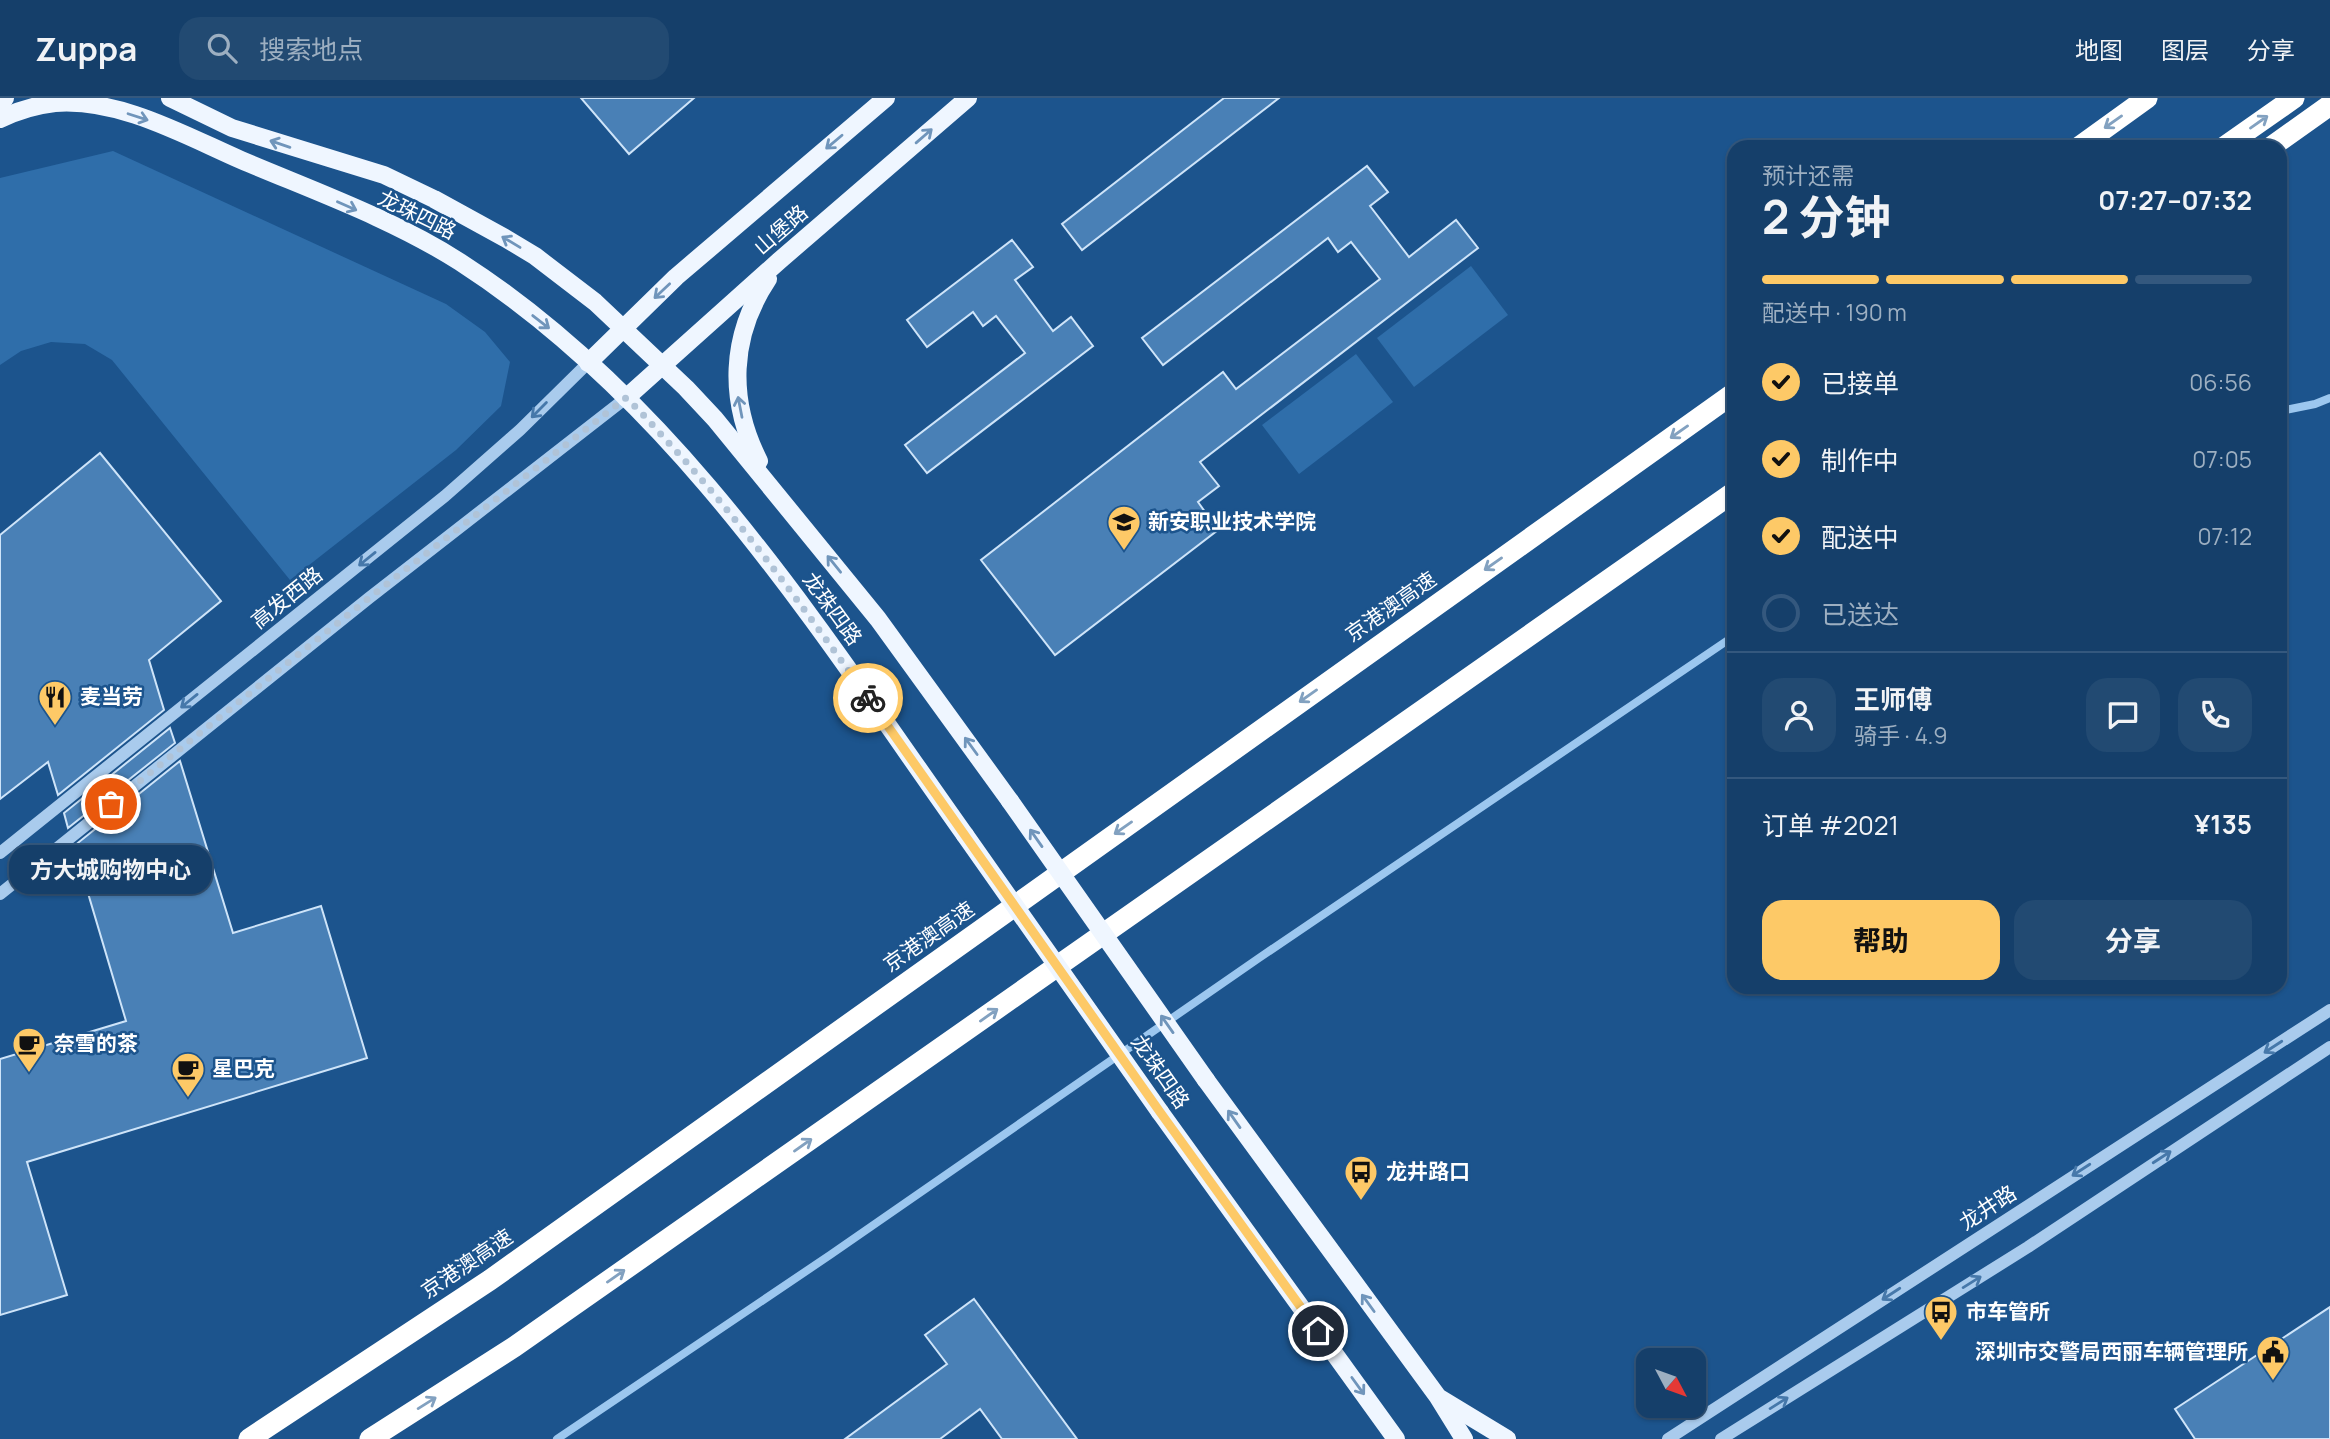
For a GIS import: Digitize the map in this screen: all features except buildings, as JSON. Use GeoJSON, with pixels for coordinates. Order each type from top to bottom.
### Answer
{"type":"FeatureCollection","features":[{"type":"Feature","properties":{"kind":"highway"},"geometry":{"type":"LineString","coordinates":[[2089,140],[2147,98]]}},
{"type":"Feature","properties":{"kind":"highway"},"geometry":{"type":"LineString","coordinates":[[2234,140],[2294,98]]}},
{"type":"Feature","properties":{"kind":"highway"},"geometry":{"type":"LineString","coordinates":[[2281,140],[2330,105]]}},
{"type":"Feature","properties":{"kind":"highway","name":"京港澳高速"},"geometry":{"type":"LineString","coordinates":[[249,1439],[490,1280],[1727,398]]}},
{"type":"Feature","properties":{"kind":"highway"},"geometry":{"type":"LineString","coordinates":[[370,1439],[514,1348],[1727,497]]}},
{"type":"Feature","properties":{"kind":"main road"},"geometry":{"type":"LineString","coordinates":[[0,105],[5,98]]}},
{"type":"Feature","properties":{"kind":"main road","name":"龙珠四路"},"geometry":{"type":"LineString","coordinates":[[170,98],[232,128],[384,175],[434,199],[534,256],[589,296],[706,408],[878,619],[1206,1080],[1438,1397],[1464,1439]]}},
{"type":"Feature","properties":{"kind":"main road","name":"山堡路"},"geometry":{"type":"LineString","coordinates":[[588,363],[676,277],[886,98]]}},
{"type":"Feature","properties":{"kind":"main road","name":"山堡路"},"geometry":{"type":"LineString","coordinates":[[626,398],[968,98]]}},
{"type":"Feature","properties":{"kind":"main road","name":"龙珠四路"},"geometry":{"type":"LineString","coordinates":[[0,119],[41,106],[69,103],[92,105],[144,118],[426,242],[489,281],[547,326],[641,412],[719,499],[790,587],[1394,1439]]}},
{"type":"Feature","properties":{"kind":"main road"},"geometry":{"type":"LineString","coordinates":[[775,492],[747,438],[738,403],[737,368],[745,327],[760,292],[779,261]]}},
{"type":"Feature","properties":{"kind":"main road"},"geometry":{"type":"LineString","coordinates":[[1438,1397],[1507,1439]]}},
{"type":"Feature","properties":{"kind":"street","name":"高发西路"},"geometry":{"type":"LineString","coordinates":[[0,853],[445,496],[520,430],[588,363]]}},
{"type":"Feature","properties":{"kind":"street"},"geometry":{"type":"LineString","coordinates":[[0,894],[369,598],[626,398]]}},
{"type":"Feature","properties":{"kind":"street","name":"龙井路"},"geometry":{"type":"LineString","coordinates":[[1668,1439],[2330,1010]]}},
{"type":"Feature","properties":{"kind":"street"},"geometry":{"type":"LineString","coordinates":[[1721,1439],[2028,1247],[2330,1047]]}},
{"type":"Feature","properties":{"kind":"shaded area"},"geometry":{"type":"Polygon","coordinates":[[[113,151],[446,304],[485,332],[510,362],[501,406],[456,450],[290,580],[112,360],[85,344],[51,342],[21,351],[0,365],[0,178],[113,151]]]}},
{"type":"Feature","properties":{"kind":"shaded area"},"geometry":{"type":"Polygon","coordinates":[[[1471,266],[1508,315],[1414,387],[1377,338],[1471,266]]]}},
{"type":"Feature","properties":{"kind":"shaded area"},"geometry":{"type":"Polygon","coordinates":[[[1356,354],[1393,402],[1299,474],[1262,425],[1356,354]]]}},
{"type":"Feature","properties":{"kind":"waterway"},"geometry":{"type":"LineString","coordinates":[[2287,410],[2330,398]]}},
{"type":"Feature","properties":{"kind":"waterway"},"geometry":{"type":"LineString","coordinates":[[557,1439],[1727,641]]}},
{"type":"Feature","properties":{"kind":"way so far"},"geometry":{"type":"LineString","coordinates":[[111,804],[470,518],[626,398],[719,499],[790,587],[868,698]]}},
{"type":"Feature","properties":{"kind":"place","name":"新安职业技术学院"},"geometry":{"type":"Point","coordinates":[1124,552]}},
{"type":"Feature","properties":{"kind":"place","name":"麦当劳"},"geometry":{"type":"Point","coordinates":[55,727]}},
{"type":"Feature","properties":{"kind":"place","name":"方大城购物中心"},"geometry":{"type":"Point","coordinates":[111,804]}},
{"type":"Feature","properties":{"kind":"place","name":"奈雪的茶"},"geometry":{"type":"Point","coordinates":[29,1074]}},
{"type":"Feature","properties":{"kind":"place","name":"星巴克"},"geometry":{"type":"Point","coordinates":[188,1099]}},
{"type":"Feature","properties":{"kind":"place","name":"龙井路口"},"geometry":{"type":"Point","coordinates":[1361,1202]}},
{"type":"Feature","properties":{"kind":"place","name":"市车管所"},"geometry":{"type":"Point","coordinates":[1941,1342]}},
{"type":"Feature","properties":{"kind":"place","name":"深圳市交警局西丽车辆管理所"},"geometry":{"type":"Point","coordinates":[2273,1382]}},
{"type":"Feature","properties":{"kind":"route"},"geometry":{"type":"LineString","coordinates":[[868,698],[1318,1331]]}}]}
